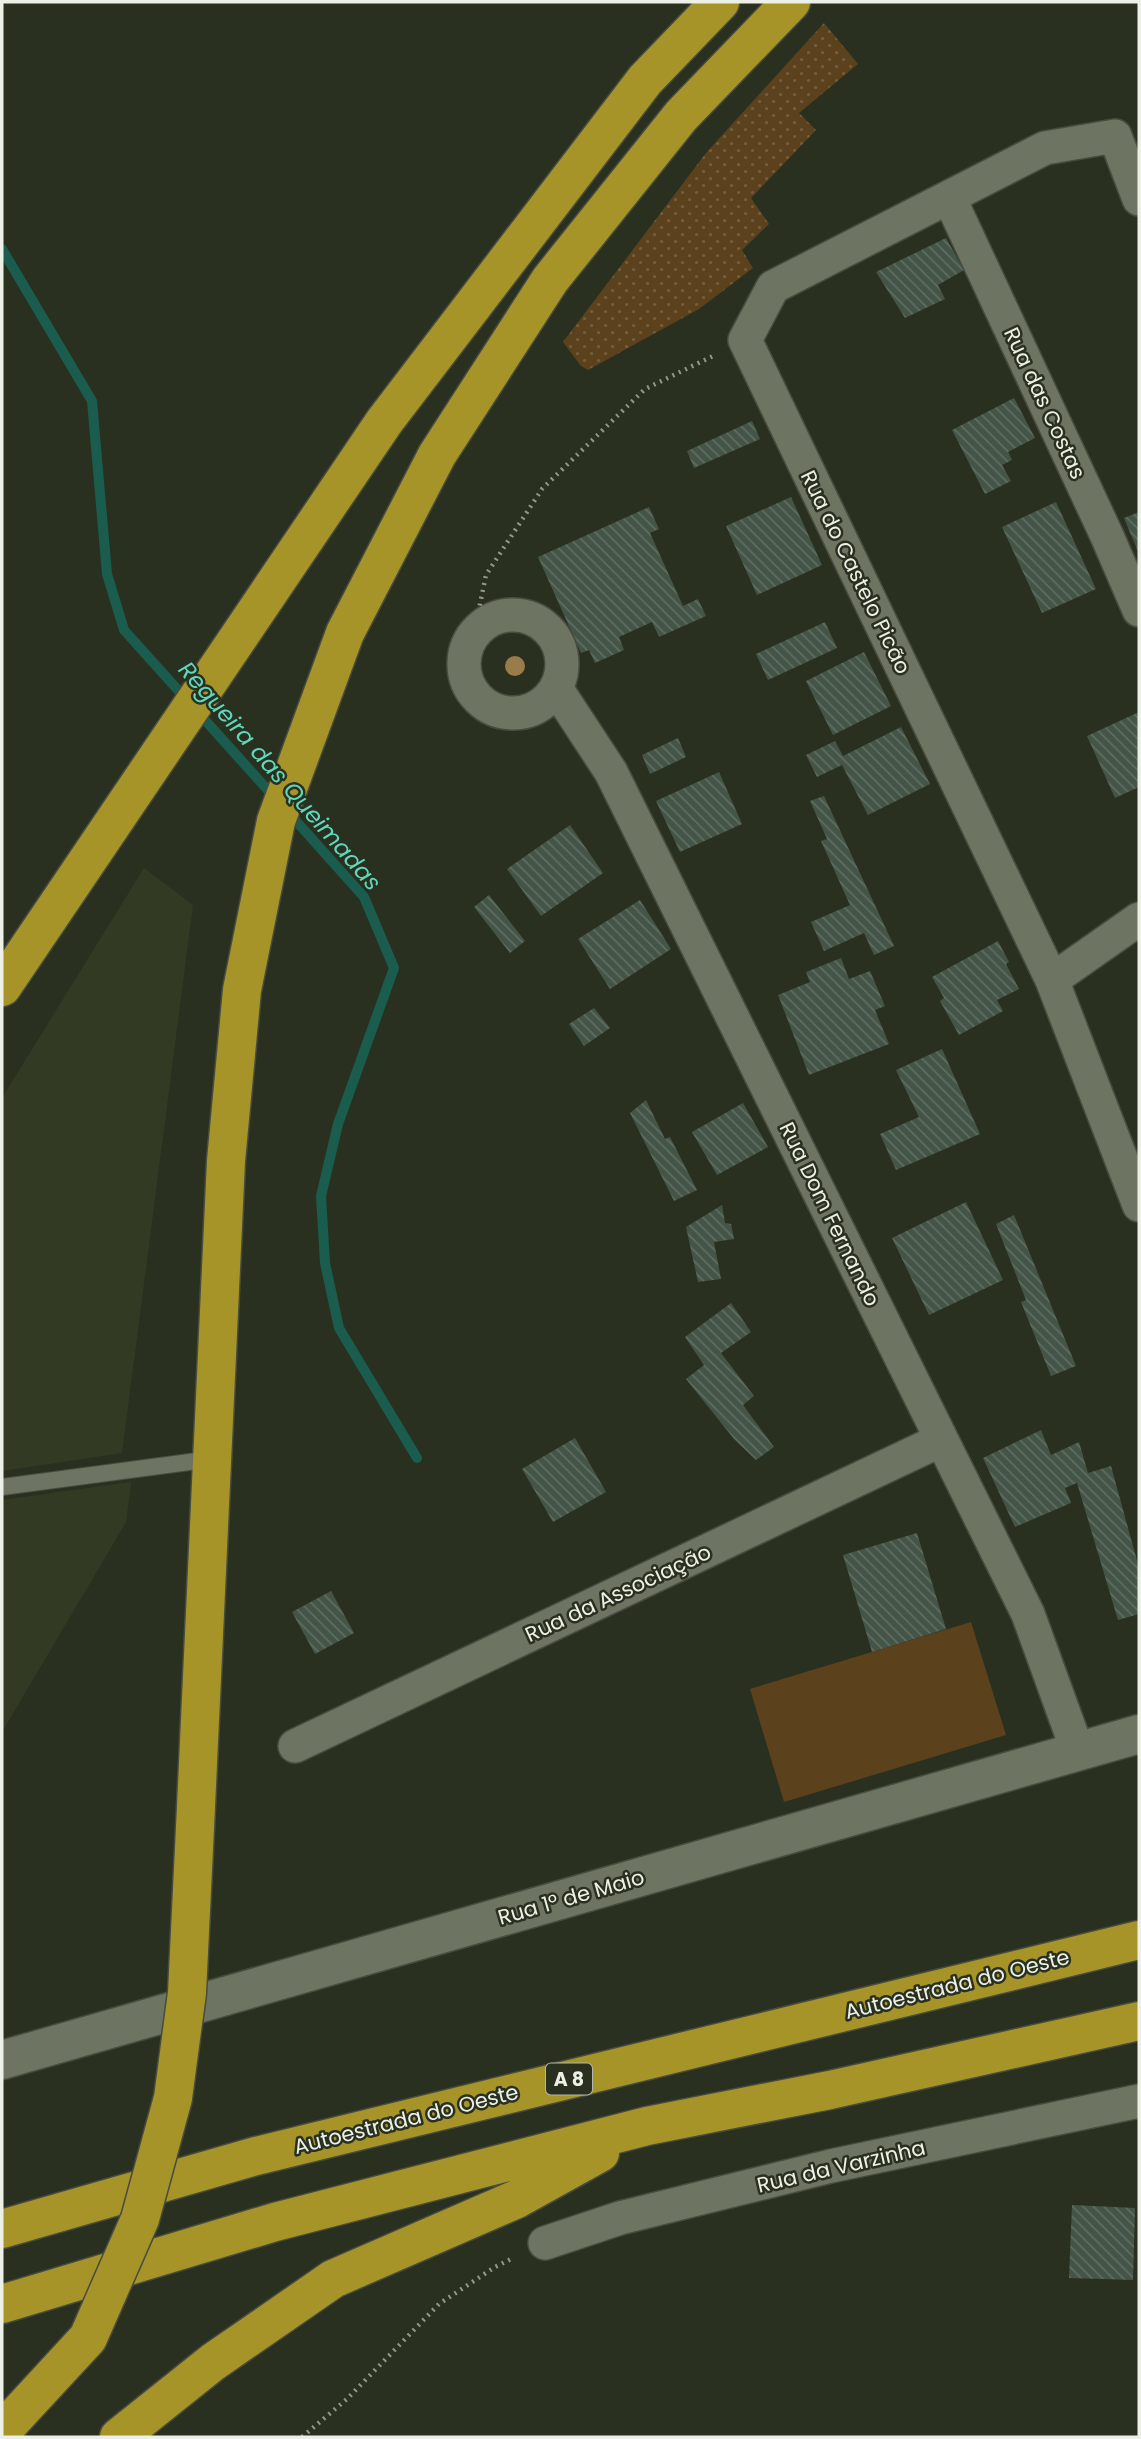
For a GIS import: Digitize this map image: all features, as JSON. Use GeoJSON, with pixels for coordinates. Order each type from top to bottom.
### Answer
{"type":"FeatureCollection","features":[{"type":"Feature","properties":{"kind":"highway"},"geometry":{"type":"LineString","coordinates":[[2,987],[384,422],[645,80],[720,2]]}},
{"type":"Feature","properties":{"kind":"highway"},"geometry":{"type":"LineString","coordinates":[[2,2430],[88,2338],[140,2219],[173,2098],[187,1993],[226,1161],[242,990],[276,821],[345,633],[437,455],[550,280],[681,116],[791,2]]}},
{"type":"Feature","properties":{"kind":"highway","name":"Autoestrada do Oeste"},"geometry":{"type":"LineString","coordinates":[[2,2229],[256,2156],[1139,1940]]}},
{"type":"Feature","properties":{"kind":"highway"},"geometry":{"type":"LineString","coordinates":[[2,2304],[275,2222],[647,2126],[830,2090],[1139,2021]]}},
{"type":"Feature","properties":{"kind":"highway"},"geometry":{"type":"LineString","coordinates":[[119,2437],[213,2362],[333,2279],[517,2199],[647,2126]]}},
{"type":"Feature","properties":{"kind":"street"},"geometry":{"type":"LineString","coordinates":[[745,340],[773,287],[1045,148],[1115,136],[1139,199]]}},
{"type":"Feature","properties":{"kind":"street","name":"Rua das Costas"},"geometry":{"type":"LineString","coordinates":[[949,197],[1139,610]]}},
{"type":"Feature","properties":{"kind":"street","name":"Rua do Castelo Picão"},"geometry":{"type":"LineString","coordinates":[[745,340],[1052,980],[1139,1205]]}},
{"type":"Feature","properties":{"kind":"street"},"geometry":{"type":"LineString","coordinates":[[520,616],[540,623],[551,633],[559,646],[561,674],[556,688],[546,701],[533,710],[516,714],[485,706],[473,694],[466,680],[463,663],[466,647],[474,633],[485,623],[498,617],[520,616]]}},
{"type":"Feature","properties":{"kind":"street","name":"Rua Dom Fernando"},"geometry":{"type":"LineString","coordinates":[[556,688],[611,772],[1028,1614],[1078,1752]]}},
{"type":"Feature","properties":{"kind":"street"},"geometry":{"type":"LineString","coordinates":[[1052,980],[1139,919]]}},
{"type":"Feature","properties":{"kind":"street","name":"Rua da Associação"},"geometry":{"type":"LineString","coordinates":[[295,1746],[941,1440]]}},
{"type":"Feature","properties":{"kind":"street","name":"Rua 1º de Maio"},"geometry":{"type":"LineString","coordinates":[[2,2060],[1139,1734]]}},
{"type":"Feature","properties":{"kind":"street","name":"Rua da Varzinha"},"geometry":{"type":"LineString","coordinates":[[545,2243],[620,2218],[817,2169],[1139,2101]]}},
{"type":"Feature","properties":{"kind":"lane"},"geometry":{"type":"LineString","coordinates":[[2,1487],[212,1459]]}},
{"type":"Feature","properties":{"kind":"path"},"geometry":{"type":"LineString","coordinates":[[474,633],[486,575],[542,489],[645,389],[745,340]]}},
{"type":"Feature","properties":{"kind":"path"},"geometry":{"type":"LineString","coordinates":[[302,2437],[347,2399],[439,2305],[495,2267],[545,2243]]}},
{"type":"Feature","properties":{"kind":"shaded area"},"geometry":{"type":"Polygon","coordinates":[[[824,23],[858,64],[799,113],[816,130],[751,198],[769,224],[742,250],[753,268],[699,309],[588,370],[581,366],[563,342],[706,153],[824,23]]]}},
{"type":"Feature","properties":{"kind":"shaded area"},"geometry":{"type":"Polygon","coordinates":[[[144,868],[193,905],[122,1453],[2,1471],[2,1098],[144,868]]]}},
{"type":"Feature","properties":{"kind":"shaded area"},"geometry":{"type":"Polygon","coordinates":[[[131,1482],[126,1522],[2,1732],[2,1500],[131,1482]]]}},
{"type":"Feature","properties":{"kind":"shaded area"},"geometry":{"type":"Polygon","coordinates":[[[971,1622],[1006,1735],[784,1802],[750,1689],[971,1622]]]}},
{"type":"Feature","properties":{"kind":"building"},"geometry":{"type":"Polygon","coordinates":[[[946,238],[964,270],[938,285],[945,299],[905,318],[876,272],[946,238]]]}},
{"type":"Feature","properties":{"kind":"building"},"geometry":{"type":"Polygon","coordinates":[[[1014,398],[1035,438],[1008,452],[1012,460],[1002,465],[1011,481],[985,494],[952,430],[1014,398]]]}},
{"type":"Feature","properties":{"kind":"building"},"geometry":{"type":"Polygon","coordinates":[[[752,421],[760,439],[694,468],[687,451],[752,421]]]}},
{"type":"Feature","properties":{"kind":"building"},"geometry":{"type":"Polygon","coordinates":[[[791,497],[822,565],[757,595],[726,526],[791,497]]]}},
{"type":"Feature","properties":{"kind":"building"},"geometry":{"type":"Polygon","coordinates":[[[1056,502],[1096,589],[1042,613],[1002,527],[1056,502]]]}},
{"type":"Feature","properties":{"kind":"building"},"geometry":{"type":"Polygon","coordinates":[[[649,507],[659,529],[650,533],[683,606],[698,599],[706,616],[659,637],[652,622],[619,637],[624,650],[595,663],[589,650],[581,653],[538,557],[649,507]]]}},
{"type":"Feature","properties":{"kind":"building"},"geometry":{"type":"Polygon","coordinates":[[[1139,512],[1139,554],[1124,518],[1139,512]]]}},
{"type":"Feature","properties":{"kind":"building"},"geometry":{"type":"Polygon","coordinates":[[[825,622],[837,648],[768,680],[756,654],[825,622]]]}},
{"type":"Feature","properties":{"kind":"building"},"geometry":{"type":"Polygon","coordinates":[[[864,652],[891,706],[833,735],[806,681],[864,652]]]}},
{"type":"Feature","properties":{"kind":"building"},"geometry":{"type":"Polygon","coordinates":[[[1139,712],[1139,787],[1115,798],[1087,736],[1139,712]]]}},
{"type":"Feature","properties":{"kind":"building"},"geometry":{"type":"Polygon","coordinates":[[[901,727],[930,784],[868,815],[842,765],[817,777],[806,755],[835,741],[843,756],[901,727]]]}},
{"type":"Feature","properties":{"kind":"building"},"geometry":{"type":"Polygon","coordinates":[[[678,738],[686,757],[650,774],[642,755],[678,738]]]}},
{"type":"Feature","properties":{"kind":"building"},"geometry":{"type":"Polygon","coordinates":[[[719,772],[742,824],[680,852],[656,801],[719,772]]]}},
{"type":"Feature","properties":{"kind":"building"},"geometry":{"type":"Polygon","coordinates":[[[824,796],[894,946],[874,955],[864,933],[824,951],[811,922],[850,905],[821,841],[827,839],[810,801],[824,796]]]}},
{"type":"Feature","properties":{"kind":"building"},"geometry":{"type":"Polygon","coordinates":[[[570,825],[603,873],[541,916],[507,869],[570,825]]]}},
{"type":"Feature","properties":{"kind":"building"},"geometry":{"type":"Polygon","coordinates":[[[489,895],[525,941],[510,953],[474,907],[489,895]]]}},
{"type":"Feature","properties":{"kind":"building"},"geometry":{"type":"Polygon","coordinates":[[[640,900],[671,949],[610,989],[578,939],[640,900]]]}},
{"type":"Feature","properties":{"kind":"building"},"geometry":{"type":"Polygon","coordinates":[[[998,941],[1019,989],[997,1000],[1003,1011],[959,1035],[940,1001],[944,998],[932,977],[998,941]]]}},
{"type":"Feature","properties":{"kind":"building"},"geometry":{"type":"Polygon","coordinates":[[[841,958],[849,979],[870,971],[885,1006],[875,1010],[889,1044],[809,1075],[778,995],[810,982],[806,972],[841,958]]]}},
{"type":"Feature","properties":{"kind":"building"},"geometry":{"type":"Polygon","coordinates":[[[594,1008],[610,1028],[584,1046],[569,1024],[594,1008]]]}},
{"type":"Feature","properties":{"kind":"building"},"geometry":{"type":"Polygon","coordinates":[[[942,1049],[980,1134],[896,1170],[880,1134],[919,1117],[896,1070],[942,1049]]]}},
{"type":"Feature","properties":{"kind":"building"},"geometry":{"type":"Polygon","coordinates":[[[646,1100],[665,1139],[670,1137],[697,1190],[674,1201],[630,1113],[646,1100]]]}},
{"type":"Feature","properties":{"kind":"building"},"geometry":{"type":"Polygon","coordinates":[[[743,1103],[768,1147],[717,1175],[692,1132],[743,1103]]]}},
{"type":"Feature","properties":{"kind":"building"},"geometry":{"type":"Polygon","coordinates":[[[966,1202],[1003,1280],[929,1315],[892,1238],[966,1202]]]}},
{"type":"Feature","properties":{"kind":"building"},"geometry":{"type":"Polygon","coordinates":[[[722,1205],[725,1223],[731,1224],[734,1239],[714,1242],[721,1279],[698,1282],[686,1227],[722,1205]]]}},
{"type":"Feature","properties":{"kind":"building"},"geometry":{"type":"Polygon","coordinates":[[[1014,1215],[1076,1366],[1051,1376],[1021,1302],[1026,1300],[996,1224],[1014,1215]]]}},
{"type":"Feature","properties":{"kind":"building"},"geometry":{"type":"Polygon","coordinates":[[[731,1303],[751,1332],[721,1353],[754,1396],[743,1405],[774,1447],[756,1460],[734,1439],[686,1379],[704,1365],[685,1337],[731,1303]]]}},
{"type":"Feature","properties":{"kind":"building"},"geometry":{"type":"Polygon","coordinates":[[[1041,1430],[1051,1455],[1079,1442],[1088,1473],[1111,1466],[1139,1568],[1139,1614],[1118,1620],[1077,1483],[1065,1488],[1071,1503],[1015,1527],[983,1458],[1041,1430]]]}},
{"type":"Feature","properties":{"kind":"building"},"geometry":{"type":"Polygon","coordinates":[[[575,1438],[606,1492],[553,1522],[522,1469],[575,1438]]]}},
{"type":"Feature","properties":{"kind":"building"},"geometry":{"type":"Polygon","coordinates":[[[917,1533],[946,1629],[872,1652],[843,1555],[917,1533]]]}},
{"type":"Feature","properties":{"kind":"building"},"geometry":{"type":"Polygon","coordinates":[[[331,1591],[354,1633],[315,1654],[292,1612],[331,1591]]]}},
{"type":"Feature","properties":{"kind":"building"},"geometry":{"type":"Polygon","coordinates":[[[1072,2205],[1135,2208],[1133,2280],[1069,2278],[1072,2205]]]}},
{"type":"Feature","properties":{"kind":"waterway","name":"Regueira das Queimadas"},"geometry":{"type":"LineString","coordinates":[[2,249],[92,401],[107,574],[124,630],[275,798]]}},
{"type":"Feature","properties":{"kind":"waterway","name":"Regueira das Queimadas"},"geometry":{"type":"LineString","coordinates":[[288,812],[364,897],[394,968],[338,1124],[321,1196],[325,1263],[339,1328],[417,1458]]}}]}
